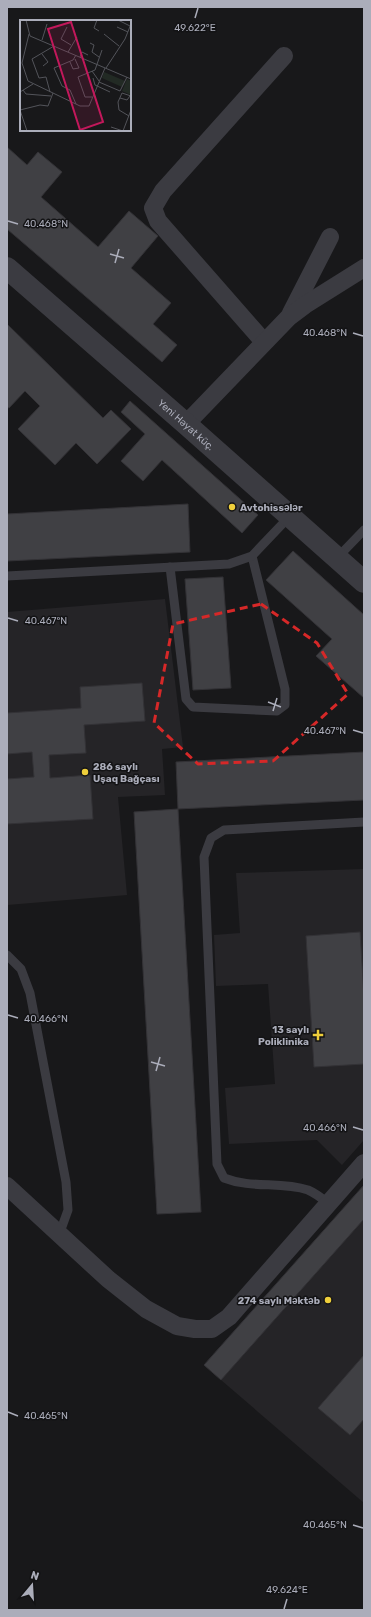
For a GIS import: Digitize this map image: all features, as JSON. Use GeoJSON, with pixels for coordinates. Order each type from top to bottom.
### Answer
{"type":"FeatureCollection","features":[{"type":"Feature","properties":{"kind":"street"},"geometry":{"type":"LineString","coordinates":[[264,342],[158,221],[153,208],[163,192],[284,56]]}},
{"type":"Feature","properties":{"kind":"street"},"geometry":{"type":"LineString","coordinates":[[289,317],[330,237]]}},
{"type":"Feature","properties":{"kind":"street"},"geometry":{"type":"LineString","coordinates":[[186,424],[289,317],[305,305],[364,268]]}},
{"type":"Feature","properties":{"kind":"street","name":"Yeni Həyat küç."},"geometry":{"type":"LineString","coordinates":[[9,274],[186,424],[364,582]]}},
{"type":"Feature","properties":{"kind":"street"},"geometry":{"type":"LineString","coordinates":[[7,1186],[108,1279],[146,1310],[177,1326],[195,1329],[212,1329],[229,1317],[364,1163]]}},
{"type":"Feature","properties":{"kind":"lane"},"geometry":{"type":"LineString","coordinates":[[7,576],[229,564],[252,556],[289,517]]}},
{"type":"Feature","properties":{"kind":"lane"},"geometry":{"type":"LineString","coordinates":[[337,558],[364,530]]}},
{"type":"Feature","properties":{"kind":"lane"},"geometry":{"type":"LineString","coordinates":[[170,567],[186,699],[193,707],[277,710],[285,705],[285,689],[252,556]]}},
{"type":"Feature","properties":{"kind":"lane"},"geometry":{"type":"LineString","coordinates":[[329,1204],[309,1190],[291,1187],[238,1184],[224,1178],[217,1164],[204,857],[211,838],[224,830],[364,822]]}},
{"type":"Feature","properties":{"kind":"lane"},"geometry":{"type":"LineString","coordinates":[[7,955],[21,969],[30,993],[66,1182],[68,1210],[59,1235]]}},
{"type":"Feature","properties":{"kind":"highlighted area"},"geometry":{"type":"Polygon","coordinates":[[[261,604],[317,643],[348,694],[273,761],[198,764],[154,723],[173,624],[261,604]]]}},
{"type":"Feature","properties":{"kind":"shaded area","name":"286 saylı Uşaq Bağçası"},"geometry":{"type":"Polygon","coordinates":[[[165,599],[183,747],[162,749],[165,795],[118,797],[127,895],[7,905],[7,612],[165,599]]]}},
{"type":"Feature","properties":{"kind":"shaded area","name":"13 saylı Poliklinika"},"geometry":{"type":"Polygon","coordinates":[[[364,869],[364,1140],[342,1165],[317,1140],[229,1144],[225,1088],[275,1084],[268,984],[216,986],[214,935],[240,933],[236,873],[364,869]]]}},
{"type":"Feature","properties":{"kind":"shaded area","name":"274 saylı Məktəb"},"geometry":{"type":"Polygon","coordinates":[[[364,1219],[364,1503],[221,1380],[364,1219]]]}},
{"type":"Feature","properties":{"kind":"building"},"geometry":{"type":"Polygon","coordinates":[[[7,147],[27,165],[38,152],[62,172],[41,197],[98,247],[129,211],[158,236],[131,268],[171,303],[153,324],[177,345],[162,362],[7,229],[7,147]]]}},
{"type":"Feature","properties":{"kind":"building"},"geometry":{"type":"Polygon","coordinates":[[[7,324],[103,418],[111,410],[131,429],[97,464],[76,443],[55,465],[18,429],[40,406],[25,391],[9,408],[7,407],[7,324]]]}},
{"type":"Feature","properties":{"kind":"building"},"geometry":{"type":"Polygon","coordinates":[[[130,401],[258,515],[242,533],[162,460],[143,481],[121,461],[145,434],[121,412],[130,401]]]}},
{"type":"Feature","properties":{"kind":"building"},"geometry":{"type":"Polygon","coordinates":[[[188,504],[190,552],[7,561],[7,514],[188,504]]]}},
{"type":"Feature","properties":{"kind":"building"},"geometry":{"type":"Polygon","coordinates":[[[293,551],[364,615],[364,698],[316,656],[332,639],[266,580],[293,551]]]}},
{"type":"Feature","properties":{"kind":"building"},"geometry":{"type":"Polygon","coordinates":[[[223,577],[231,688],[193,690],[185,579],[223,577]]]}},
{"type":"Feature","properties":{"kind":"building"},"geometry":{"type":"Polygon","coordinates":[[[142,683],[145,721],[84,725],[86,753],[49,755],[50,778],[90,775],[93,819],[7,824],[7,779],[34,777],[32,752],[7,754],[7,713],[81,708],[80,687],[142,683]]]}},
{"type":"Feature","properties":{"kind":"building"},"geometry":{"type":"Polygon","coordinates":[[[364,752],[364,800],[178,809],[176,762],[364,752]]]}},
{"type":"Feature","properties":{"kind":"building"},"geometry":{"type":"Polygon","coordinates":[[[178,809],[201,1212],[157,1214],[134,812],[178,809]]]}},
{"type":"Feature","properties":{"kind":"building"},"geometry":{"type":"Polygon","coordinates":[[[360,932],[364,997],[364,1064],[314,1067],[306,936],[360,932]]]}},
{"type":"Feature","properties":{"kind":"building"},"geometry":{"type":"Polygon","coordinates":[[[364,1185],[364,1219],[221,1380],[204,1365],[364,1185]]]}},
{"type":"Feature","properties":{"kind":"building"},"geometry":{"type":"Polygon","coordinates":[[[364,1355],[364,1419],[350,1435],[318,1408],[364,1355]]]}},
{"type":"Feature","properties":{"kind":"place","name":"Avtohissələr"},"geometry":{"type":"Point","coordinates":[232,507]}},
{"type":"Feature","properties":{"kind":"place","name":"286 saylı Uşaq Bağçası"},"geometry":{"type":"Point","coordinates":[85,772]}},
{"type":"Feature","properties":{"kind":"place","name":"13 saylı Poliklinika"},"geometry":{"type":"Point","coordinates":[318,1035]}},
{"type":"Feature","properties":{"kind":"place","name":"274 saylı Məktəb"},"geometry":{"type":"Point","coordinates":[328,1300]}}]}
